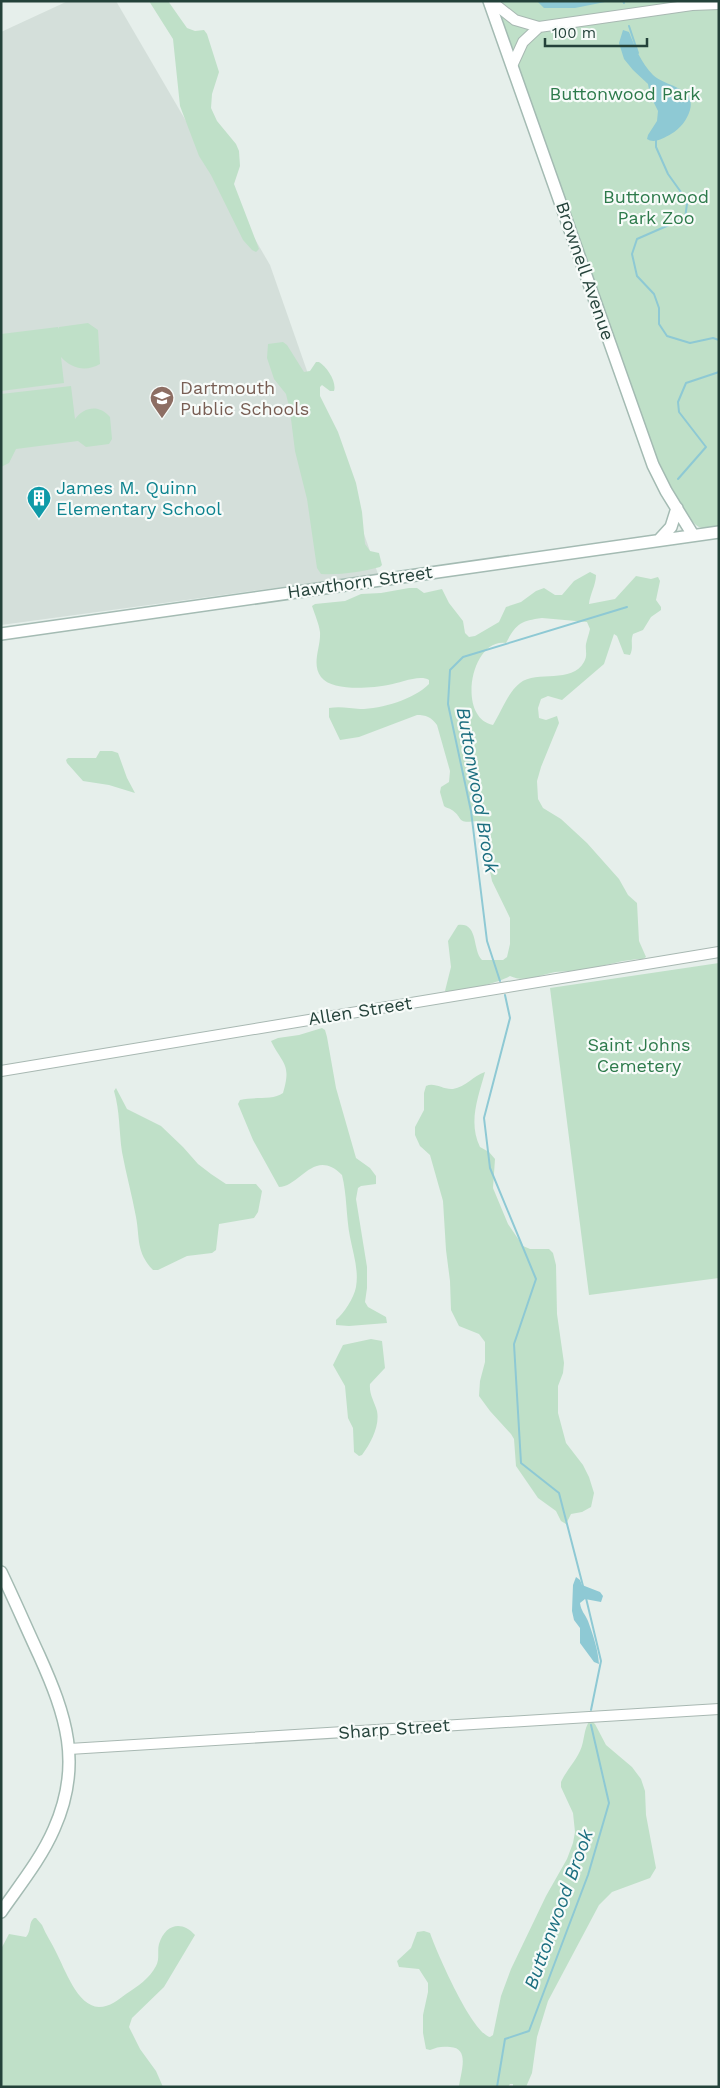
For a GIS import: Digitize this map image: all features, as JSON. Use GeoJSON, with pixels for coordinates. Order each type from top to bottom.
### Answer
{"type":"FeatureCollection","features":[{"type":"Feature","properties":{"kind":"main road","name":"Brownell Avenue"},"geometry":{"type":"LineString","coordinates":[[490,1],[649,454],[662,484],[693,535]]}},
{"type":"Feature","properties":{"kind":"main road"},"geometry":{"type":"LineString","coordinates":[[660,539],[671,527],[676,508]]}},
{"type":"Feature","properties":{"kind":"main road","name":"Hawthorn Street"},"geometry":{"type":"LineString","coordinates":[[1,634],[719,532]]}},
{"type":"Feature","properties":{"kind":"main road"},"geometry":{"type":"LineString","coordinates":[[1,1572],[57,1697],[65,1721],[69,1749],[65,1793],[57,1821],[45,1846],[1,1912]]}},
{"type":"Feature","properties":{"kind":"street"},"geometry":{"type":"LineString","coordinates":[[490,1],[515,20],[539,27],[692,5],[719,4]]}},
{"type":"Feature","properties":{"kind":"street"},"geometry":{"type":"LineString","coordinates":[[512,66],[523,42],[539,27]]}},
{"type":"Feature","properties":{"kind":"street","name":"Allen Street"},"geometry":{"type":"LineString","coordinates":[[1,1071],[719,952]]}},
{"type":"Feature","properties":{"kind":"street","name":"Sharp Street"},"geometry":{"type":"LineString","coordinates":[[69,1749],[719,1709]]}},
{"type":"Feature","properties":{"kind":"shaded area","name":"Dartmouth Public Schools"},"geometry":{"type":"Polygon","coordinates":[[[68,1],[116,1],[270,265],[378,574],[1,625],[1,32],[68,1]]]}},
{"type":"Feature","properties":{"kind":"green space"},"geometry":{"type":"Polygon","coordinates":[[[149,1],[168,1],[187,28],[195,31],[204,30],[207,34],[219,72],[212,94],[211,108],[217,121],[236,144],[239,151],[240,166],[234,184],[259,249],[256,252],[243,240],[211,175],[199,156],[180,106],[173,39],[149,1]]]}},
{"type":"Feature","properties":{"kind":"green space","name":"Buttonwood Park"},"geometry":{"type":"Polygon","coordinates":[[[494,1],[719,1],[719,526],[701,528],[694,523],[676,498],[657,463],[494,1]]]}},
{"type":"Feature","properties":{"kind":"green space"},"geometry":{"type":"Polygon","coordinates":[[[88,323],[98,330],[100,364],[90,368],[79,368],[74,367],[61,357],[64,383],[1,391],[1,334],[58,327],[58,329],[59,327],[88,323]]]}},
{"type":"Feature","properties":{"kind":"green space"},"geometry":{"type":"Polygon","coordinates":[[[283,342],[287,345],[304,372],[310,371],[316,362],[319,362],[333,379],[334,391],[330,391],[322,385],[320,387],[320,396],[338,432],[356,483],[362,512],[365,544],[370,551],[379,553],[382,565],[380,567],[351,573],[328,574],[321,574],[317,568],[307,499],[295,451],[286,394],[274,379],[267,358],[268,344],[283,342]]]}},
{"type":"Feature","properties":{"kind":"green space"},"geometry":{"type":"Polygon","coordinates":[[[71,386],[75,419],[83,412],[92,409],[101,410],[110,417],[112,439],[109,444],[86,447],[78,441],[16,449],[9,463],[1,467],[1,394],[71,386]]]}},
{"type":"Feature","properties":{"kind":"green space"},"geometry":{"type":"Polygon","coordinates":[[[590,572],[596,575],[589,604],[615,599],[636,576],[651,579],[658,577],[660,581],[656,600],[661,610],[651,617],[643,630],[633,634],[630,655],[624,654],[617,636],[614,634],[604,664],[562,700],[548,696],[541,699],[538,708],[539,718],[546,720],[557,716],[559,723],[537,781],[538,799],[543,808],[561,819],[587,843],[619,879],[628,895],[637,903],[639,941],[646,957],[582,970],[555,972],[527,979],[510,976],[478,987],[445,991],[451,967],[448,941],[458,925],[465,925],[472,932],[482,960],[503,960],[507,957],[510,944],[510,918],[492,881],[481,828],[477,821],[463,821],[456,813],[444,806],[440,792],[441,787],[449,782],[450,771],[437,725],[430,718],[417,715],[359,737],[340,740],[329,717],[329,708],[369,709],[388,705],[415,694],[429,684],[429,680],[415,678],[388,685],[363,688],[343,687],[326,682],[318,672],[317,661],[320,632],[312,606],[315,604],[345,601],[361,594],[409,588],[417,588],[424,593],[442,589],[449,603],[463,621],[465,633],[469,637],[475,636],[499,622],[506,607],[521,602],[536,591],[544,588],[555,595],[562,595],[574,581],[590,572]],[[542,618],[528,620],[516,628],[506,643],[494,645],[484,652],[477,664],[472,694],[474,708],[481,719],[493,725],[512,692],[520,683],[527,679],[563,675],[579,669],[586,657],[586,644],[590,629],[587,622],[542,618]]]}},
{"type":"Feature","properties":{"kind":"green space"},"geometry":{"type":"Polygon","coordinates":[[[100,751],[118,753],[135,793],[109,785],[83,781],[66,760],[68,758],[96,758],[100,751]]]}},
{"type":"Feature","properties":{"kind":"green space","name":"Saint Johns Cemetery"},"geometry":{"type":"Polygon","coordinates":[[[719,963],[719,1278],[589,1295],[550,988],[719,963]]]}},
{"type":"Feature","properties":{"kind":"green space"},"geometry":{"type":"Polygon","coordinates":[[[322,1028],[325,1030],[327,1037],[336,1088],[356,1158],[370,1168],[376,1176],[376,1184],[358,1188],[356,1199],[367,1267],[365,1302],[368,1307],[386,1317],[387,1323],[349,1326],[336,1325],[336,1320],[353,1296],[357,1281],[342,1175],[332,1167],[315,1166],[294,1181],[279,1187],[253,1140],[238,1104],[240,1100],[268,1098],[283,1093],[286,1083],[286,1069],[271,1041],[322,1028]]]}},
{"type":"Feature","properties":{"kind":"green space"},"geometry":{"type":"Polygon","coordinates":[[[485,1072],[474,1119],[476,1138],[480,1147],[489,1152],[495,1159],[493,1188],[508,1224],[523,1246],[530,1249],[549,1249],[553,1253],[556,1265],[557,1314],[564,1363],[563,1373],[558,1386],[558,1413],[566,1443],[583,1465],[594,1493],[591,1507],[582,1512],[571,1514],[566,1524],[561,1521],[556,1511],[538,1498],[516,1466],[514,1439],[479,1396],[480,1381],[485,1362],[485,1342],[479,1334],[459,1326],[451,1310],[443,1201],[430,1155],[420,1146],[415,1135],[415,1127],[424,1110],[426,1086],[458,1088],[485,1072]]]}},
{"type":"Feature","properties":{"kind":"green space"},"geometry":{"type":"Polygon","coordinates":[[[116,1088],[127,1109],[161,1126],[198,1164],[211,1174],[226,1184],[256,1184],[262,1191],[258,1212],[254,1218],[219,1224],[216,1250],[212,1253],[187,1256],[158,1270],[153,1270],[144,1257],[141,1251],[122,1152],[114,1091],[116,1088]]]}},
{"type":"Feature","properties":{"kind":"green space"},"geometry":{"type":"Polygon","coordinates":[[[371,1339],[382,1341],[385,1368],[370,1384],[378,1417],[369,1445],[362,1455],[359,1456],[354,1452],[353,1428],[348,1418],[345,1386],[333,1365],[343,1345],[371,1339]]]}},
{"type":"Feature","properties":{"kind":"green space"},"geometry":{"type":"Polygon","coordinates":[[[590,1720],[595,1724],[606,1745],[632,1767],[641,1779],[645,1791],[646,1815],[656,1868],[650,1878],[612,1892],[599,1905],[548,2001],[537,2037],[532,2073],[526,2087],[513,2087],[513,2084],[510,2084],[508,2087],[459,2087],[463,2063],[460,2052],[456,2048],[447,2047],[426,2049],[423,2033],[423,2015],[428,1983],[419,1969],[399,1967],[397,1961],[411,1948],[417,1932],[424,1931],[430,1933],[447,1974],[465,2008],[483,2032],[490,2037],[493,2035],[501,1996],[511,1969],[546,1896],[567,1859],[573,1843],[575,1832],[573,1813],[561,1787],[561,1782],[580,1751],[590,1720]]]}},
{"type":"Feature","properties":{"kind":"green space"},"geometry":{"type":"Polygon","coordinates":[[[34,1918],[42,1925],[78,1994],[91,2005],[99,2007],[107,2006],[117,2001],[147,1978],[157,1963],[158,1947],[162,1937],[170,1928],[174,1926],[185,1927],[195,1935],[164,1987],[132,2018],[129,2027],[140,2049],[156,2071],[163,2087],[3,2087],[1,2081],[1,1949],[9,1934],[26,1937],[34,1918]]]}},
{"type":"Feature","properties":{"kind":"water"},"geometry":{"type":"Polygon","coordinates":[[[537,1],[610,1],[575,8],[544,8],[537,1]]]}},
{"type":"Feature","properties":{"kind":"water"},"geometry":{"type":"Polygon","coordinates":[[[623,30],[629,32],[642,60],[653,75],[679,88],[689,97],[691,102],[689,114],[683,124],[674,132],[659,140],[647,139],[657,121],[658,111],[650,95],[648,84],[624,59],[619,43],[623,30]]]}},
{"type":"Feature","properties":{"kind":"water"},"geometry":{"type":"Polygon","coordinates":[[[576,1577],[582,1585],[600,1592],[603,1596],[601,1602],[585,1599],[580,1603],[598,1653],[599,1664],[594,1662],[580,1643],[580,1628],[574,1620],[572,1611],[573,1585],[576,1577]]]}},
{"type":"Feature","properties":{"kind":"waterway","name":"Buttonwood Brook"},"geometry":{"type":"LineString","coordinates":[[629,26],[638,53]]}},
{"type":"Feature","properties":{"kind":"waterway","name":"Buttonwood Brook"},"geometry":{"type":"LineString","coordinates":[[656,140],[656,147],[668,174],[687,204],[685,218],[637,239],[632,254],[637,276],[654,294],[659,308],[659,324],[667,336],[690,343],[713,338],[719,340]]}},
{"type":"Feature","properties":{"kind":"waterway","name":"Buttonwood Brook"},"geometry":{"type":"LineString","coordinates":[[678,479],[706,447],[679,412],[678,402],[686,383],[719,372]]}},
{"type":"Feature","properties":{"kind":"waterway","name":"Buttonwood Brook"},"geometry":{"type":"LineString","coordinates":[[500,981],[487,941],[471,811],[448,704],[450,670],[463,657],[627,607]]}},
{"type":"Feature","properties":{"kind":"waterway","name":"Buttonwood Brook"},"geometry":{"type":"LineString","coordinates":[[505,995],[510,1018],[484,1118],[490,1168],[536,1279],[514,1344],[521,1463],[559,1493],[583,1586]]}},
{"type":"Feature","properties":{"kind":"waterway","name":"Buttonwood Brook"},"geometry":{"type":"LineString","coordinates":[[586,1598],[601,1661],[591,1710]]}},
{"type":"Feature","properties":{"kind":"waterway","name":"Buttonwood Brook"},"geometry":{"type":"LineString","coordinates":[[497,2087],[505,2039],[529,2031],[588,1875],[609,1803],[591,1725]]}},
{"type":"Feature","properties":{"kind":"place","name":"Dartmouth Public Schools"},"geometry":{"type":"Point","coordinates":[162,419]}},
{"type":"Feature","properties":{"kind":"place","name":"James M. Quinn Elementary School"},"geometry":{"type":"Point","coordinates":[39,519]}},
{"type":"Feature","properties":{"kind":"park label","name":"Buttonwood Park Zoo"},"geometry":{"type":"Point","coordinates":[656,207]}}]}
